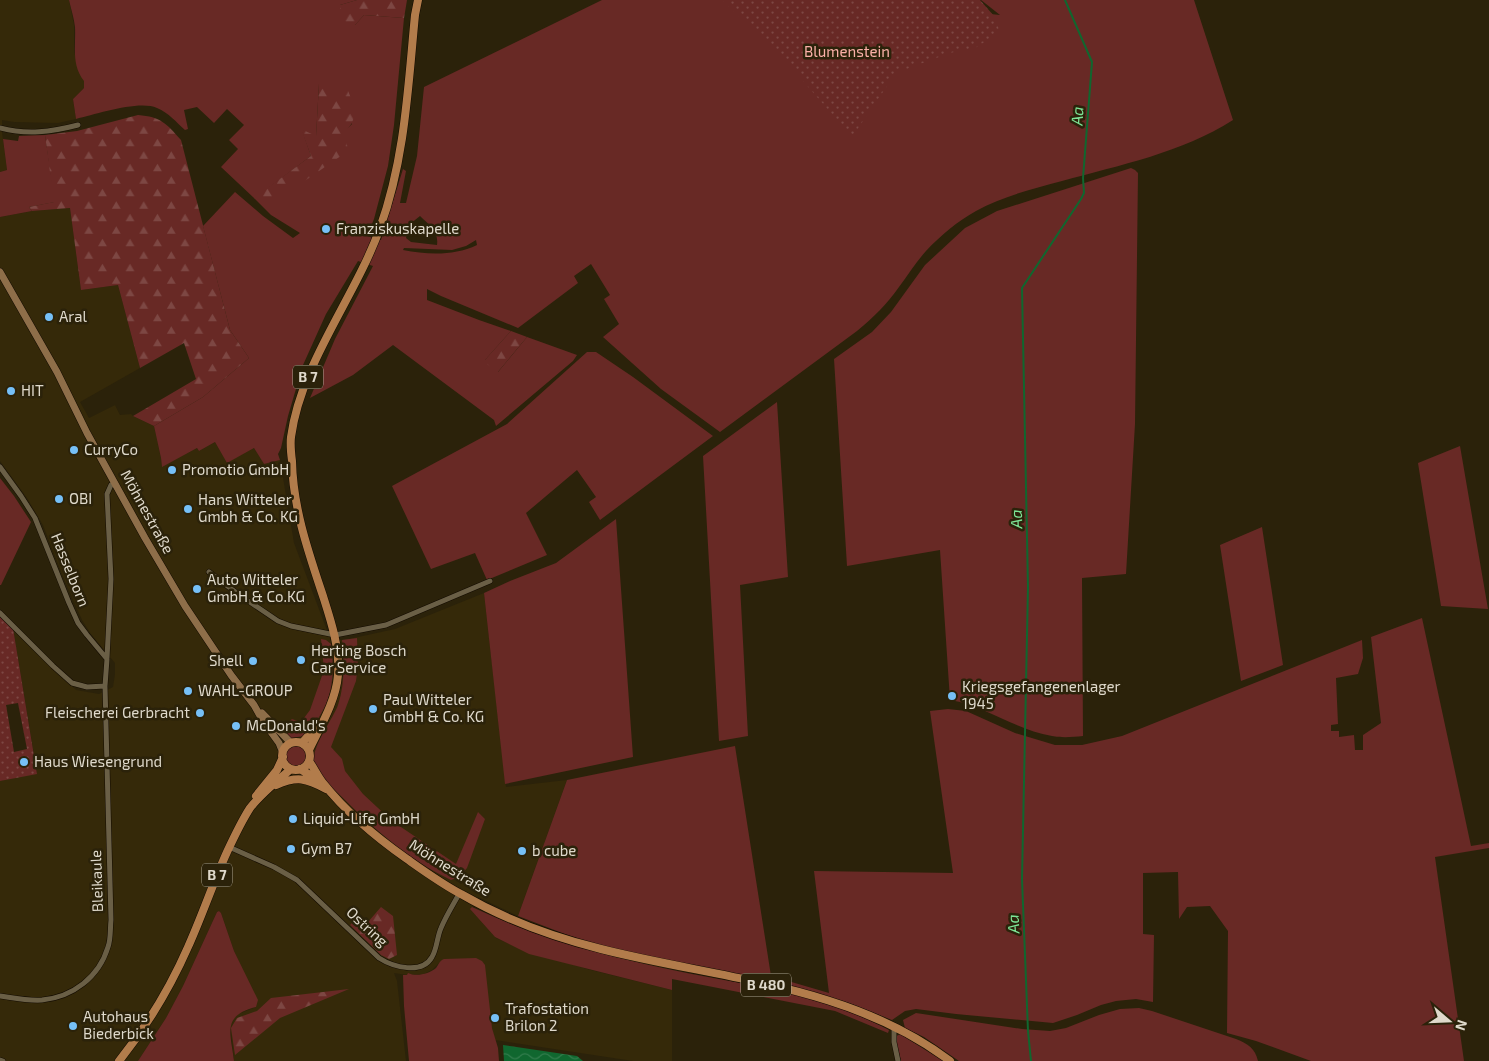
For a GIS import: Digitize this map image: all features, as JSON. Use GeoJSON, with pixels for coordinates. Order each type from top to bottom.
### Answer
{"type":"FeatureCollection","features":[{"type":"Feature","properties":{"kind":"main road","name":"B 7"},"geometry":{"type":"LineString","coordinates":[[309,761],[309,750],[332,701],[338,674],[335,635],[302,533],[299,518],[292,472],[291,439],[307,381],[328,335],[369,256],[380,228],[397,170],[405,126],[418,0]]}},
{"type":"Feature","properties":{"kind":"main road","name":"B 7"},"geometry":{"type":"LineString","coordinates":[[302,743],[323,719]]}},
{"type":"Feature","properties":{"kind":"main road","name":"B 7"},"geometry":{"type":"LineString","coordinates":[[251,808],[256,795],[276,770],[286,747],[292,743]]}},
{"type":"Feature","properties":{"kind":"main road"},"geometry":{"type":"LineString","coordinates":[[292,743],[302,743],[309,750]]}},
{"type":"Feature","properties":{"kind":"main road"},"geometry":{"type":"LineString","coordinates":[[283,755],[286,765],[291,769],[300,769],[306,766],[309,761]]}},
{"type":"Feature","properties":{"kind":"main road","name":"B 480"},"geometry":{"type":"LineString","coordinates":[[309,761],[322,782],[331,792]]}},
{"type":"Feature","properties":{"kind":"main road","name":"B 7"},"geometry":{"type":"LineString","coordinates":[[119,1061],[131,1047],[160,1004],[177,972],[238,829],[251,808],[269,788],[291,769]]}},
{"type":"Feature","properties":{"kind":"main road","name":"B 480"},"geometry":{"type":"LineString","coordinates":[[300,769],[322,782]]}},
{"type":"Feature","properties":{"kind":"main road"},"geometry":{"type":"LineString","coordinates":[[269,788],[288,780],[300,779],[313,782],[331,792]]}},
{"type":"Feature","properties":{"kind":"main road","name":"Möhnestraße"},"geometry":{"type":"LineString","coordinates":[[331,792],[362,823],[397,852],[459,894],[497,912],[571,941],[663,964],[800,992],[840,1004],[894,1027]]}},
{"type":"Feature","properties":{"kind":"main road","name":"B 480"},"geometry":{"type":"LineString","coordinates":[[894,1027],[950,1061]]}},
{"type":"Feature","properties":{"kind":"street"},"geometry":{"type":"LineString","coordinates":[[0,128],[37,133],[78,125]]}},
{"type":"Feature","properties":{"kind":"street","name":"Möhnestraße"},"geometry":{"type":"LineString","coordinates":[[0,272],[57,372],[145,538],[185,606],[279,743],[283,755]]}},
{"type":"Feature","properties":{"kind":"street","name":"Hasselborn"},"geometry":{"type":"LineString","coordinates":[[0,467],[35,518],[68,603],[78,623],[107,659]]}},
{"type":"Feature","properties":{"kind":"street"},"geometry":{"type":"LineString","coordinates":[[0,614],[72,683],[87,687],[105,684],[111,578],[107,494],[111,485],[116,483]]}},
{"type":"Feature","properties":{"kind":"street"},"geometry":{"type":"LineString","coordinates":[[209,572],[278,621],[335,635],[386,625],[490,581]]}},
{"type":"Feature","properties":{"kind":"street","name":"Bleikaule"},"geometry":{"type":"LineString","coordinates":[[0,996],[41,1000],[67,994],[77,989],[93,975],[108,947],[111,920],[105,684]]}},
{"type":"Feature","properties":{"kind":"street","name":"Möhnestraße"},"geometry":{"type":"LineString","coordinates":[[254,705],[292,743]]}},
{"type":"Feature","properties":{"kind":"street","name":"Ostring"},"geometry":{"type":"LineString","coordinates":[[229,847],[274,867],[293,878],[379,958],[388,964],[399,967],[424,965],[430,960],[434,954],[442,925],[459,894]]}},
{"type":"Feature","properties":{"kind":"street"},"geometry":{"type":"LineString","coordinates":[[894,1027],[894,1042],[898,1061]]}},
{"type":"Feature","properties":{"kind":"shaded area"},"geometry":{"type":"Polygon","coordinates":[[[0,0],[69,0],[74,25],[74,52],[84,80],[84,88],[73,99],[76,119],[58,123],[2,120],[7,170],[0,172],[0,0]]]}},
{"type":"Feature","properties":{"kind":"shaded area"},"geometry":{"type":"Polygon","coordinates":[[[70,208],[81,290],[118,285],[140,368],[80,402],[89,418],[115,405],[120,415],[131,414],[154,426],[162,466],[197,448],[199,451],[215,442],[227,462],[254,448],[264,464],[280,460],[294,543],[331,641],[395,629],[484,593],[506,787],[567,780],[518,916],[478,897],[471,910],[496,938],[512,945],[587,969],[672,990],[672,1061],[633,1061],[495,1040],[492,1028],[441,961],[432,970],[424,974],[407,975],[394,973],[397,981],[406,1061],[234,1061],[230,1026],[238,1014],[256,1007],[219,911],[166,1018],[138,1061],[0,1061],[0,781],[37,773],[13,628],[76,690],[99,694],[113,687],[115,674],[115,663],[82,620],[43,525],[27,498],[0,461],[0,217],[32,211],[70,208]]]}},
{"type":"Feature","properties":{"kind":"green space"},"geometry":{"type":"Polygon","coordinates":[[[69,0],[357,0],[340,5],[355,25],[364,15],[404,18],[394,125],[388,166],[374,219],[367,236],[381,240],[403,169],[406,171],[400,203],[406,203],[417,156],[424,87],[602,0],[858,0],[1000,15],[981,0],[1194,0],[1233,120],[1171,150],[1018,193],[969,215],[926,251],[890,299],[863,326],[720,432],[661,389],[603,337],[619,324],[604,299],[610,295],[591,264],[574,276],[578,283],[518,328],[427,289],[427,300],[511,331],[485,360],[498,372],[527,337],[577,355],[573,361],[496,426],[494,420],[393,345],[353,375],[310,398],[335,339],[373,266],[358,261],[326,314],[303,365],[278,454],[280,460],[264,464],[254,448],[227,463],[215,442],[199,451],[197,448],[162,467],[154,426],[203,397],[249,358],[230,330],[203,226],[235,192],[293,238],[300,233],[271,215],[221,167],[238,149],[229,140],[244,125],[227,109],[214,123],[197,107],[184,110],[188,129],[185,130],[165,112],[149,106],[129,107],[76,119],[73,99],[84,88],[84,81],[77,68],[75,27],[69,0]],[[319,84],[316,137],[302,130],[311,156],[255,198],[344,132],[352,124],[319,84]],[[420,216],[410,224],[406,238],[411,242],[437,245],[435,232],[420,216]],[[476,240],[466,246],[452,250],[404,248],[403,250],[431,254],[450,253],[477,245],[476,240]]]}},
{"type":"Feature","properties":{"kind":"green space"},"geometry":{"type":"Polygon","coordinates":[[[357,0],[407,0],[404,18],[364,15],[355,25],[347,24],[340,17],[340,5],[357,0]]]}},
{"type":"Feature","properties":{"kind":"green space","name":"Blumenstein"},"geometry":{"type":"Polygon","coordinates":[[[722,0],[980,0],[994,16],[1000,32],[972,50],[961,50],[947,54],[896,73],[852,137],[789,65],[722,0]]]}},
{"type":"Feature","properties":{"kind":"green space"},"geometry":{"type":"Polygon","coordinates":[[[319,84],[346,85],[354,110],[353,120],[345,132],[348,151],[270,205],[254,198],[311,156],[301,129],[316,136],[319,84]]]}},
{"type":"Feature","properties":{"kind":"green space"},"geometry":{"type":"Polygon","coordinates":[[[138,115],[158,119],[181,140],[230,330],[249,358],[203,397],[154,426],[133,416],[196,379],[184,343],[140,368],[118,285],[81,290],[70,208],[32,211],[29,207],[54,202],[45,135],[77,131],[138,115]]]}},
{"type":"Feature","properties":{"kind":"green space"},"geometry":{"type":"Polygon","coordinates":[[[45,135],[55,202],[29,207],[32,211],[0,217],[0,172],[7,170],[3,139],[18,141],[19,136],[45,135]]]}},
{"type":"Feature","properties":{"kind":"green space"},"geometry":{"type":"Polygon","coordinates":[[[1131,168],[1138,173],[1135,424],[1126,574],[1082,578],[1083,736],[1056,737],[1026,729],[976,707],[950,700],[940,550],[847,566],[834,359],[872,332],[891,312],[925,265],[965,228],[997,211],[1131,168]]]}},
{"type":"Feature","properties":{"kind":"green space"},"geometry":{"type":"Polygon","coordinates":[[[511,331],[527,337],[497,373],[484,361],[511,331]]]}},
{"type":"Feature","properties":{"kind":"green space"},"geometry":{"type":"Polygon","coordinates":[[[587,352],[596,352],[713,436],[600,520],[589,502],[596,497],[577,470],[526,513],[547,555],[487,580],[475,553],[431,569],[392,486],[507,424],[587,352]]]}},
{"type":"Feature","properties":{"kind":"green space"},"geometry":{"type":"Polygon","coordinates":[[[777,402],[788,577],[740,585],[748,736],[719,741],[703,456],[777,402]]]}},
{"type":"Feature","properties":{"kind":"green space"},"geometry":{"type":"Polygon","coordinates":[[[1460,446],[1488,609],[1441,606],[1418,463],[1460,446]]]}},
{"type":"Feature","properties":{"kind":"green space"},"geometry":{"type":"Polygon","coordinates":[[[0,478],[31,522],[1,585],[0,585],[0,478]]]}},
{"type":"Feature","properties":{"kind":"green space"},"geometry":{"type":"Polygon","coordinates":[[[616,519],[633,757],[505,784],[484,593],[556,563],[616,519]]]}},
{"type":"Feature","properties":{"kind":"green space"},"geometry":{"type":"Polygon","coordinates":[[[1262,527],[1283,665],[1241,681],[1220,545],[1262,527]]]}},
{"type":"Feature","properties":{"kind":"green space"},"geometry":{"type":"Polygon","coordinates":[[[0,617],[13,628],[37,774],[0,781],[0,617]],[[18,703],[6,705],[14,752],[27,749],[18,703]]]}},
{"type":"Feature","properties":{"kind":"green space"},"geometry":{"type":"Polygon","coordinates":[[[1422,618],[1471,846],[1489,843],[1489,848],[1435,857],[1464,1061],[1311,1061],[1256,1041],[1227,1033],[1228,931],[1210,906],[1187,907],[1179,919],[1178,872],[1143,873],[1143,934],[1154,935],[1153,1002],[1136,999],[1116,1001],[1053,1023],[916,1009],[905,1011],[892,1020],[849,1003],[793,986],[601,946],[518,916],[567,780],[735,746],[771,976],[829,993],[814,871],[953,873],[930,711],[948,709],[966,711],[1015,733],[1055,745],[1082,745],[1122,736],[1362,640],[1363,658],[1358,674],[1336,678],[1338,724],[1331,725],[1331,731],[1339,731],[1339,737],[1354,735],[1355,750],[1363,750],[1363,735],[1381,723],[1371,637],[1422,618]]]}},
{"type":"Feature","properties":{"kind":"green space"},"geometry":{"type":"Polygon","coordinates":[[[357,638],[358,665],[356,681],[331,747],[342,759],[345,771],[363,794],[392,821],[456,864],[478,812],[485,819],[467,868],[459,877],[451,880],[421,863],[393,843],[329,785],[315,766],[314,755],[316,748],[338,705],[342,689],[342,640],[357,638]]]}},
{"type":"Feature","properties":{"kind":"green space"},"geometry":{"type":"Polygon","coordinates":[[[321,639],[331,644],[333,670],[330,694],[326,705],[313,726],[304,736],[291,738],[281,728],[292,719],[301,722],[310,710],[324,670],[321,639]]]}},
{"type":"Feature","properties":{"kind":"green space"},"geometry":{"type":"Polygon","coordinates":[[[296,745],[304,748],[307,756],[304,764],[296,767],[288,764],[285,756],[288,748],[296,745]]]}},
{"type":"Feature","properties":{"kind":"green space"},"geometry":{"type":"Polygon","coordinates":[[[381,907],[393,916],[397,955],[389,959],[381,955],[350,925],[353,922],[362,929],[381,907]]]}},
{"type":"Feature","properties":{"kind":"green space"},"geometry":{"type":"Polygon","coordinates":[[[472,907],[527,930],[583,948],[647,965],[809,999],[837,1007],[889,1030],[888,1033],[835,1011],[672,979],[672,990],[529,954],[495,937],[470,909],[472,907]]]}},
{"type":"Feature","properties":{"kind":"green space"},"geometry":{"type":"Polygon","coordinates":[[[219,911],[234,951],[258,1000],[256,1007],[237,1015],[233,1021],[230,1034],[234,1061],[138,1061],[166,1018],[219,911]]]}},
{"type":"Feature","properties":{"kind":"green space"},"geometry":{"type":"Polygon","coordinates":[[[476,958],[485,965],[492,1028],[498,1048],[499,1061],[409,1061],[403,975],[408,973],[419,975],[430,972],[444,959],[476,958]]]}},
{"type":"Feature","properties":{"kind":"green space"},"geometry":{"type":"Polygon","coordinates":[[[349,989],[280,1018],[235,1055],[231,1028],[237,1018],[257,1011],[271,998],[349,989]]]}},
{"type":"Feature","properties":{"kind":"green space"},"geometry":{"type":"Polygon","coordinates":[[[1139,1008],[1236,1039],[1253,1050],[1258,1061],[959,1061],[924,1037],[905,1028],[903,1020],[916,1013],[1022,1029],[1050,1031],[1066,1028],[1120,1009],[1139,1008]]]}},
{"type":"Feature","properties":{"kind":"green space"},"geometry":{"type":"Polygon","coordinates":[[[900,1034],[943,1061],[901,1061],[895,1037],[900,1034]]]}},
{"type":"Feature","properties":{"kind":"water"},"geometry":{"type":"Polygon","coordinates":[[[503,1045],[577,1056],[583,1061],[504,1061],[503,1045]]]}},
{"type":"Feature","properties":{"kind":"waterway","name":"Aa"},"geometry":{"type":"LineString","coordinates":[[1031,1061],[1028,1031],[1022,879],[1028,587],[1022,288],[1084,193],[1083,178],[1092,62],[1065,0]]}},
{"type":"Feature","properties":{"kind":"place","name":"Franziskuskapelle"},"geometry":{"type":"Point","coordinates":[326,229]}},
{"type":"Feature","properties":{"kind":"place","name":"Aral"},"geometry":{"type":"Point","coordinates":[49,317]}},
{"type":"Feature","properties":{"kind":"place","name":"HIT"},"geometry":{"type":"Point","coordinates":[11,391]}},
{"type":"Feature","properties":{"kind":"place","name":"CurryCo"},"geometry":{"type":"Point","coordinates":[74,450]}},
{"type":"Feature","properties":{"kind":"place","name":"Promotio GmbH"},"geometry":{"type":"Point","coordinates":[172,470]}},
{"type":"Feature","properties":{"kind":"place","name":"OBI"},"geometry":{"type":"Point","coordinates":[59,499]}},
{"type":"Feature","properties":{"kind":"place","name":"Hans Witteler Gmbh & Co. KG"},"geometry":{"type":"Point","coordinates":[188,509]}},
{"type":"Feature","properties":{"kind":"place","name":"Auto Witteler GmbH & Co.KG"},"geometry":{"type":"Point","coordinates":[197,589]}},
{"type":"Feature","properties":{"kind":"place","name":"Herting Bosch Car Service"},"geometry":{"type":"Point","coordinates":[301,660]}},
{"type":"Feature","properties":{"kind":"place","name":"Shell"},"geometry":{"type":"Point","coordinates":[253,661]}},
{"type":"Feature","properties":{"kind":"place","name":"WAHL-GROUP"},"geometry":{"type":"Point","coordinates":[188,691]}},
{"type":"Feature","properties":{"kind":"place","name":"Kriegsgefangenenlager 1945"},"geometry":{"type":"Point","coordinates":[952,696]}},
{"type":"Feature","properties":{"kind":"place","name":"Paul Witteler GmbH & Co. KG"},"geometry":{"type":"Point","coordinates":[373,709]}},
{"type":"Feature","properties":{"kind":"place","name":"Fleischerei Gerbracht"},"geometry":{"type":"Point","coordinates":[200,713]}},
{"type":"Feature","properties":{"kind":"place","name":"McDonald's"},"geometry":{"type":"Point","coordinates":[236,726]}},
{"type":"Feature","properties":{"kind":"place","name":"Haus Wiesengrund"},"geometry":{"type":"Point","coordinates":[24,762]}},
{"type":"Feature","properties":{"kind":"place","name":"Liquid-Life GmbH"},"geometry":{"type":"Point","coordinates":[293,819]}},
{"type":"Feature","properties":{"kind":"place","name":"Gym B7"},"geometry":{"type":"Point","coordinates":[291,849]}},
{"type":"Feature","properties":{"kind":"place","name":"b cube"},"geometry":{"type":"Point","coordinates":[522,851]}},
{"type":"Feature","properties":{"kind":"place","name":"Trafostation Brilon 2"},"geometry":{"type":"Point","coordinates":[495,1018]}},
{"type":"Feature","properties":{"kind":"place","name":"Autohaus Biederbick"},"geometry":{"type":"Point","coordinates":[73,1026]}}]}
